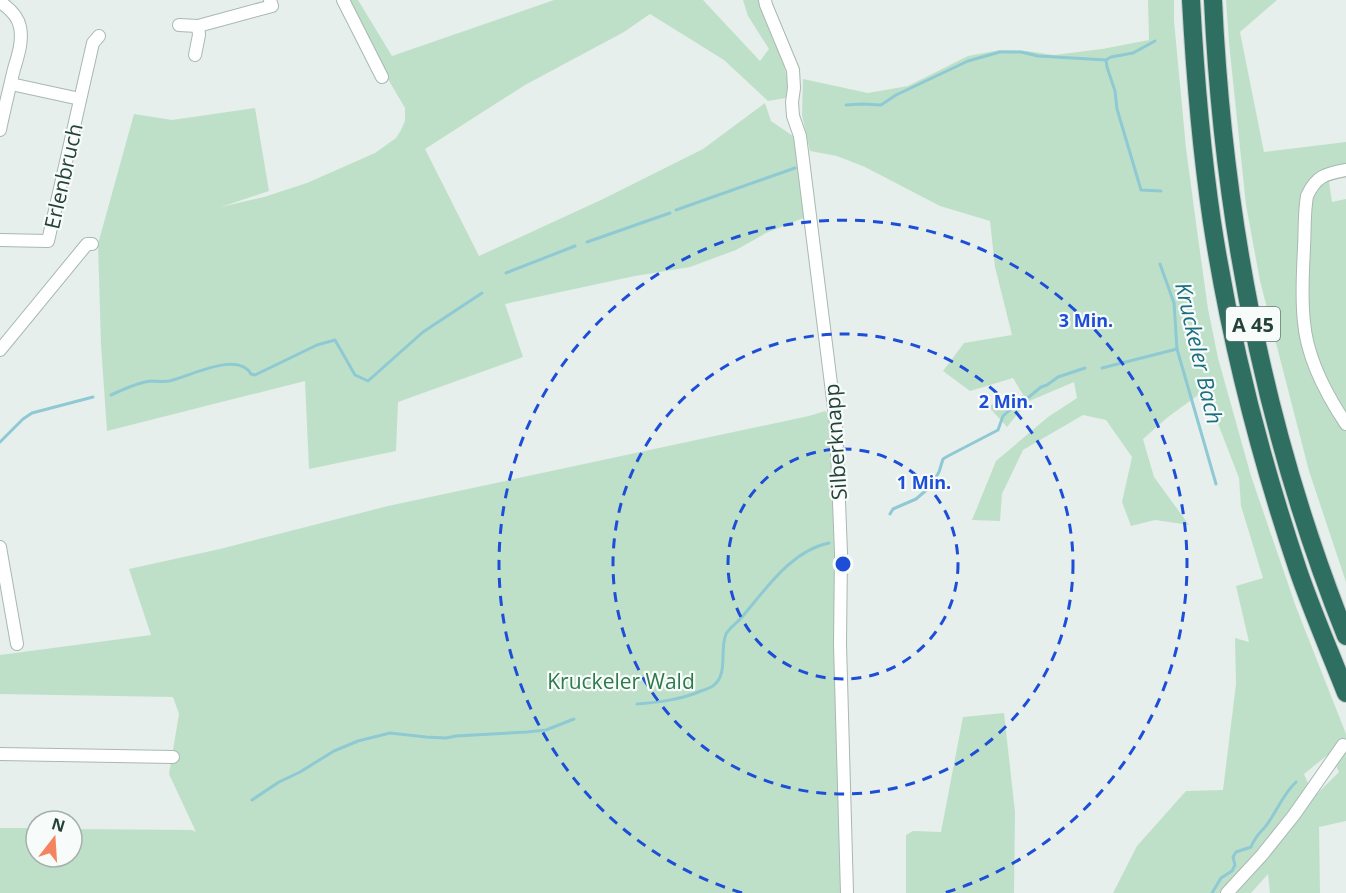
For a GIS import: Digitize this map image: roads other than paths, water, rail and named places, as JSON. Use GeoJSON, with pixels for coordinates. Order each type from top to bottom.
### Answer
{"type":"FeatureCollection","features":[{"type":"Feature","properties":{"kind":"highway","name":"A 45"},"geometry":{"type":"LineString","coordinates":[[1191,0],[1197,96],[1205,169],[1223,284],[1241,373],[1263,458],[1298,572],[1346,693]]}},
{"type":"Feature","properties":{"kind":"highway","name":"A 45"},"geometry":{"type":"LineString","coordinates":[[1213,0],[1224,152],[1251,316],[1270,399],[1297,498],[1346,636]]}},
{"type":"Feature","properties":{"kind":"street"},"geometry":{"type":"LineString","coordinates":[[178,25],[198,26],[272,6],[270,0]]}},
{"type":"Feature","properties":{"kind":"street"},"geometry":{"type":"LineString","coordinates":[[343,0],[382,77]]}},
{"type":"Feature","properties":{"kind":"street","name":"Silberknapp"},"geometry":{"type":"LineString","coordinates":[[765,0],[793,70],[793,116],[800,135],[836,411],[847,893]]}},
{"type":"Feature","properties":{"kind":"street"},"geometry":{"type":"LineString","coordinates":[[0,2],[9,8],[17,18],[20,27],[20,47],[1,122]]}},
{"type":"Feature","properties":{"kind":"street"},"geometry":{"type":"LineString","coordinates":[[195,55],[199,35],[198,26]]}},
{"type":"Feature","properties":{"kind":"street","name":"Erlenbruch"},"geometry":{"type":"LineString","coordinates":[[0,240],[48,241],[93,43],[99,36]]}},
{"type":"Feature","properties":{"kind":"street","name":"Erlenbruch"},"geometry":{"type":"LineString","coordinates":[[11,84],[80,99]]}},
{"type":"Feature","properties":{"kind":"street"},"geometry":{"type":"LineString","coordinates":[[1346,170],[1326,174],[1311,186],[1307,196],[1301,287],[1304,324],[1310,351],[1318,374],[1346,424]]}},
{"type":"Feature","properties":{"kind":"street"},"geometry":{"type":"LineString","coordinates":[[0,350],[89,244]]}},
{"type":"Feature","properties":{"kind":"street"},"geometry":{"type":"LineString","coordinates":[[0,546],[4,595],[16,644]]}},
{"type":"Feature","properties":{"kind":"street"},"geometry":{"type":"LineString","coordinates":[[1227,893],[1294,815],[1343,745]]}},
{"type":"Feature","properties":{"kind":"street"},"geometry":{"type":"LineString","coordinates":[[0,754],[173,757]]}},
{"type":"Feature","properties":{"kind":"waterway","name":"Kruckeler Bach"},"geometry":{"type":"LineString","coordinates":[[1155,41],[1133,53],[1106,60],[1115,91],[1117,109],[1141,190],[1161,191]]}},
{"type":"Feature","properties":{"kind":"waterway"},"geometry":{"type":"LineString","coordinates":[[846,105],[881,105],[896,95],[968,61],[1000,52],[1106,60]]}},
{"type":"Feature","properties":{"kind":"waterway"},"geometry":{"type":"LineString","coordinates":[[676,210],[795,168]]}},
{"type":"Feature","properties":{"kind":"waterway"},"geometry":{"type":"LineString","coordinates":[[587,242],[670,213]]}},
{"type":"Feature","properties":{"kind":"waterway"},"geometry":{"type":"LineString","coordinates":[[506,273],[575,246]]}},
{"type":"Feature","properties":{"kind":"waterway","name":"Kruckeler Bach"},"geometry":{"type":"LineString","coordinates":[[1160,264],[1174,303],[1177,349],[1216,484]]}},
{"type":"Feature","properties":{"kind":"waterway"},"geometry":{"type":"LineString","coordinates":[[111,395],[141,383],[169,381],[225,365],[236,364],[245,367],[255,375],[317,345],[335,340],[355,375],[368,381],[423,332],[482,293]]}},
{"type":"Feature","properties":{"kind":"waterway"},"geometry":{"type":"LineString","coordinates":[[1102,368],[1177,349]]}},
{"type":"Feature","properties":{"kind":"waterway"},"geometry":{"type":"LineString","coordinates":[[890,514],[893,509],[916,499],[930,487],[939,472],[943,459],[998,430],[1003,416],[1041,387],[1058,377],[1085,368]]}},
{"type":"Feature","properties":{"kind":"waterway"},"geometry":{"type":"LineString","coordinates":[[0,442],[32,413],[93,397]]}},
{"type":"Feature","properties":{"kind":"waterway"},"geometry":{"type":"LineString","coordinates":[[637,704],[677,699],[713,686],[721,675],[726,634],[791,562],[816,547],[829,543]]}},
{"type":"Feature","properties":{"kind":"waterway"},"geometry":{"type":"LineString","coordinates":[[252,800],[334,751],[358,741],[390,733],[446,738],[527,732],[546,730],[574,719]]}},
{"type":"Feature","properties":{"kind":"waterway","name":"Kruckeler Bach"},"geometry":{"type":"LineString","coordinates":[[1212,893],[1221,878],[1232,871],[1235,865],[1233,857],[1236,852],[1251,847],[1296,782]]}},
{"type":"Feature","properties":{"kind":"park label","name":"Kruckeler Wald"},"geometry":{"type":"Point","coordinates":[621,681]}}]}
